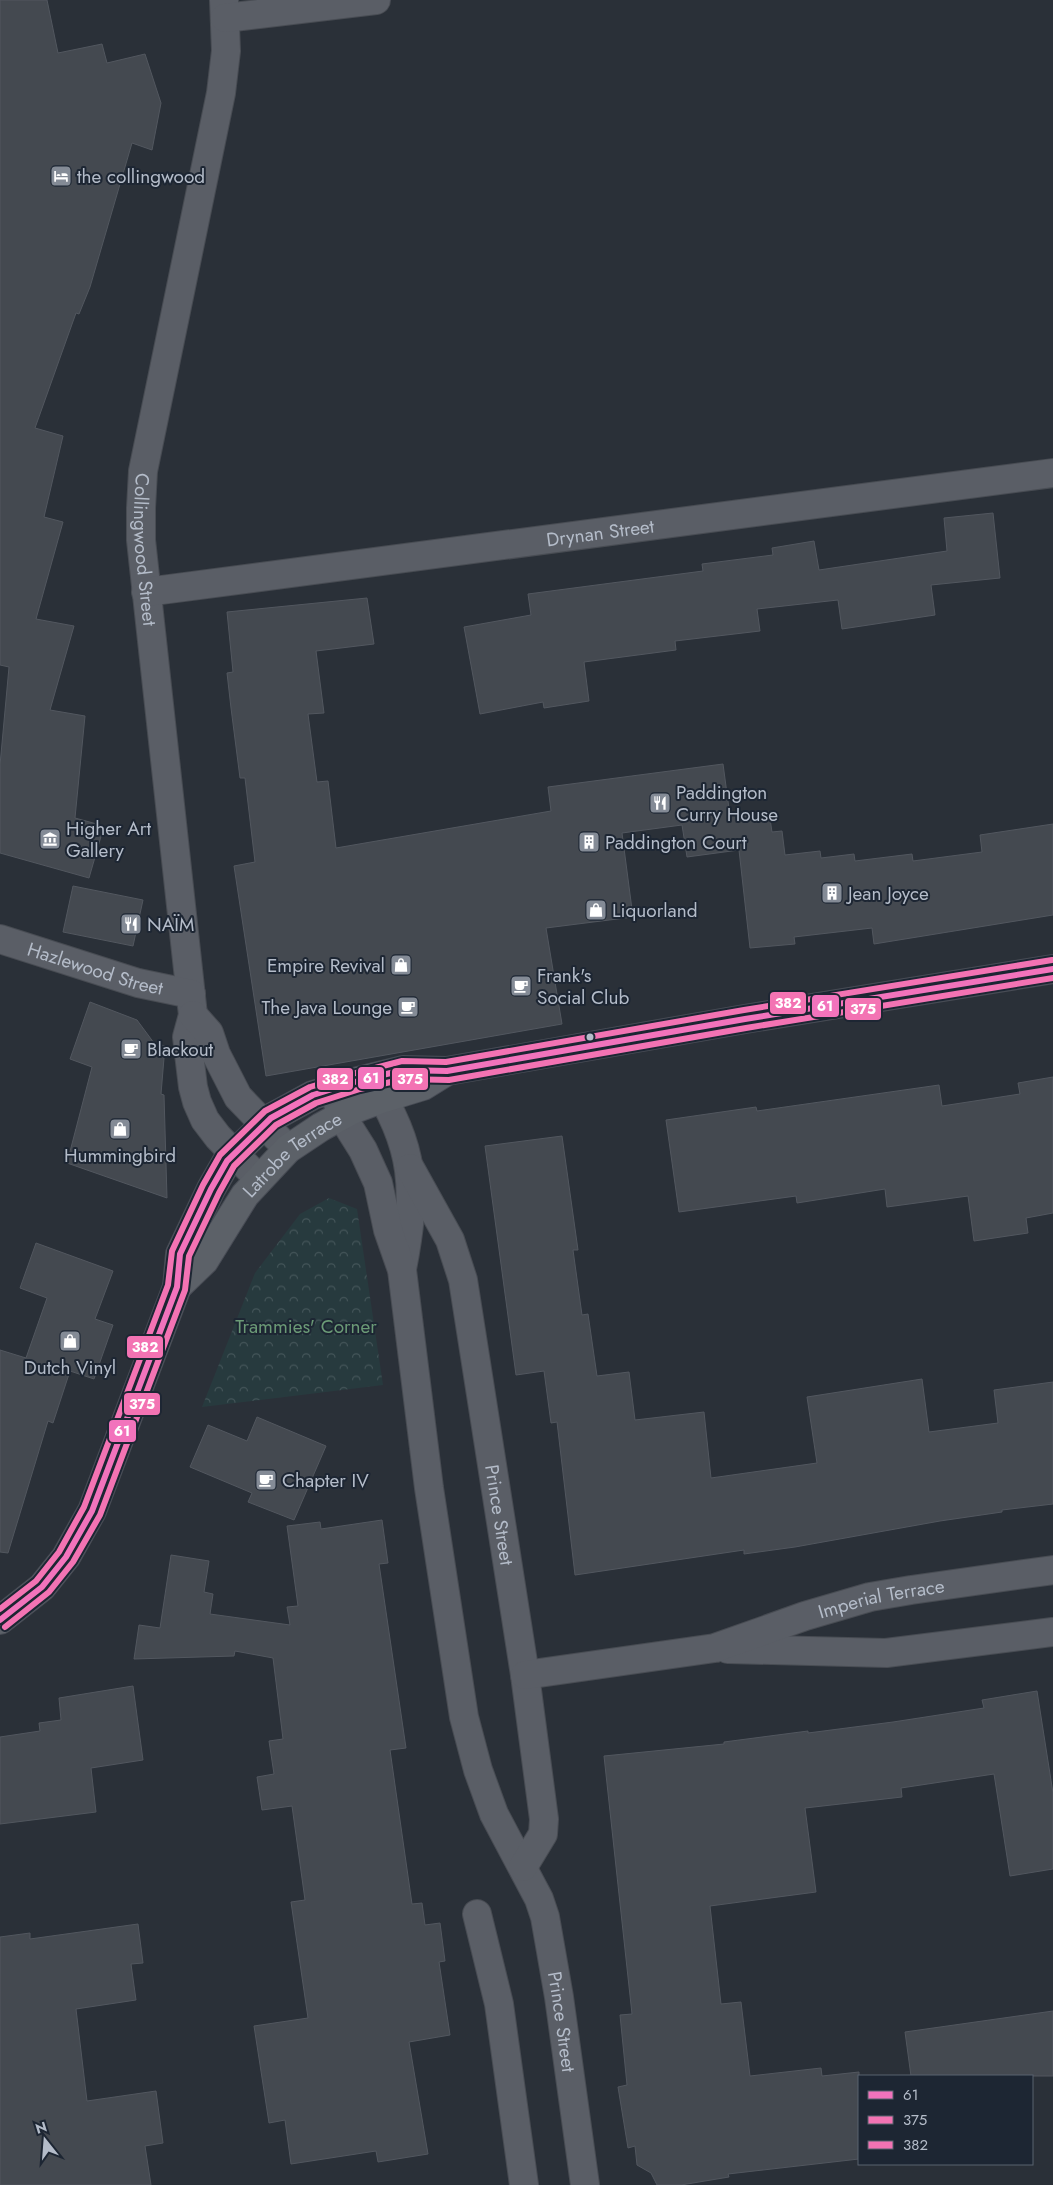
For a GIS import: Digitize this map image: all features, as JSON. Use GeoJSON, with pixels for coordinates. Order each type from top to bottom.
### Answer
{"type":"FeatureCollection","features":[{"type":"Feature","properties":{"kind":"main road","name":"Latrobe Terrace"},"geometry":{"type":"LineString","coordinates":[[0,1620],[47,1582],[66,1557],[92,1511],[177,1287],[180,1254],[211,1189],[227,1161],[271,1118],[300,1101],[334,1088],[423,1086],[447,1071],[1053,969]]}},
{"type":"Feature","properties":{"kind":"main road","name":"Latrobe Terrace"},"geometry":{"type":"LineString","coordinates":[[177,1287],[204,1261],[245,1195],[288,1149],[341,1116],[377,1088]]}},
{"type":"Feature","properties":{"kind":"street"},"geometry":{"type":"LineString","coordinates":[[225,9],[376,0]]}},
{"type":"Feature","properties":{"kind":"street","name":"Collingwood Street"},"geometry":{"type":"LineString","coordinates":[[225,9],[226,51],[221,92],[144,471],[141,540],[192,1004],[187,1038],[193,1087],[205,1120],[234,1154],[259,1179]]}},
{"type":"Feature","properties":{"kind":"street","name":"Drynan Street"},"geometry":{"type":"LineString","coordinates":[[146,592],[1053,472]]}},
{"type":"Feature","properties":{"kind":"street","name":"Hazlewood Street"},"geometry":{"type":"LineString","coordinates":[[0,939],[138,983],[192,1004]]}},
{"type":"Feature","properties":{"kind":"street"},"geometry":{"type":"LineString","coordinates":[[192,1004],[209,1033],[216,1054],[238,1097],[288,1149]]}},
{"type":"Feature","properties":{"kind":"street","name":"Prince Street"},"geometry":{"type":"LineString","coordinates":[[334,1088],[341,1116],[372,1167],[378,1184],[388,1230],[402,1270],[429,1488],[464,1718],[478,1770],[494,1814],[508,1844],[523,1867],[543,1910],[549,1929],[581,2184]]}},
{"type":"Feature","properties":{"kind":"street","name":"Prince Street"},"geometry":{"type":"LineString","coordinates":[[377,1088],[401,1135],[410,1168],[450,1240],[463,1280],[525,1676],[545,1828],[523,1867]]}},
{"type":"Feature","properties":{"kind":"street","name":"Prince Street"},"geometry":{"type":"LineString","coordinates":[[402,1270],[411,1226],[410,1168]]}},
{"type":"Feature","properties":{"kind":"street","name":"Imperial Terrace"},"geometry":{"type":"LineString","coordinates":[[715,1648],[805,1616],[870,1597],[1053,1570]]}},
{"type":"Feature","properties":{"kind":"street","name":"Imperial Terrace"},"geometry":{"type":"LineString","coordinates":[[525,1676],[715,1648],[886,1654],[1053,1632]]}},
{"type":"Feature","properties":{"kind":"street"},"geometry":{"type":"LineString","coordinates":[[477,1914],[499,2004],[524,2185]]}},
{"type":"Feature","properties":{"kind":"green space","name":"Trammies' Corner"},"geometry":{"type":"Polygon","coordinates":[[[329,1198],[357,1209],[383,1385],[202,1407],[255,1273],[300,1214],[329,1198]]]}},
{"type":"Feature","properties":{"kind":"building"},"geometry":{"type":"Polygon","coordinates":[[[0,0],[47,0],[58,53],[102,44],[107,63],[145,54],[161,103],[152,150],[132,143],[90,287],[79,314],[76,313],[35,428],[63,436],[44,517],[63,522],[36,619],[74,626],[50,710],[85,716],[75,818],[104,826],[89,878],[0,853],[0,765],[9,667],[0,665],[0,0]]]}},
{"type":"Feature","properties":{"kind":"building"},"geometry":{"type":"Polygon","coordinates":[[[993,513],[1000,578],[931,585],[935,615],[842,629],[838,600],[757,609],[760,631],[675,641],[676,650],[584,662],[589,701],[544,708],[543,702],[480,714],[464,627],[531,615],[528,594],[703,571],[702,564],[773,555],[772,548],[814,541],[819,570],[947,551],[944,518],[993,513]]]}},
{"type":"Feature","properties":{"kind":"building"},"geometry":{"type":"Polygon","coordinates":[[[367,598],[374,644],[316,651],[324,713],[308,714],[317,782],[328,781],[336,848],[551,811],[548,787],[723,764],[730,816],[769,812],[772,832],[782,831],[785,855],[820,851],[821,858],[854,854],[855,861],[912,854],[913,861],[982,852],[980,835],[1053,824],[1053,915],[874,944],[872,928],[794,937],[795,944],[750,948],[739,850],[687,857],[682,825],[622,833],[633,917],[546,928],[562,1024],[266,1076],[234,866],[255,862],[245,778],[240,778],[227,673],[233,672],[227,612],[367,598]]]}},
{"type":"Feature","properties":{"kind":"building"},"geometry":{"type":"Polygon","coordinates":[[[73,886],[143,900],[133,946],[63,932],[73,886]]]}},
{"type":"Feature","properties":{"kind":"building","name":"Hummingbird"},"geometry":{"type":"Polygon","coordinates":[[[90,1002],[137,1020],[154,1043],[165,1046],[161,1094],[164,1095],[167,1198],[67,1163],[92,1067],[70,1059],[90,1002]]]}},
{"type":"Feature","properties":{"kind":"building"},"geometry":{"type":"Polygon","coordinates":[[[1053,1077],[1053,1213],[1026,1218],[1028,1233],[974,1241],[968,1196],[887,1207],[885,1189],[797,1203],[796,1196],[679,1212],[666,1120],[756,1107],[757,1111],[939,1085],[942,1106],[1020,1094],[1018,1083],[1053,1077]]]}},
{"type":"Feature","properties":{"kind":"building"},"geometry":{"type":"Polygon","coordinates":[[[562,1136],[578,1250],[573,1250],[582,1315],[588,1314],[597,1376],[629,1372],[635,1420],[704,1412],[711,1478],[817,1463],[807,1397],[922,1379],[929,1432],[998,1423],[994,1390],[1053,1382],[1053,1504],[1002,1510],[1002,1512],[795,1547],[744,1554],[744,1550],[575,1575],[557,1422],[551,1423],[544,1371],[516,1375],[485,1146],[562,1136]]]}},
{"type":"Feature","properties":{"kind":"building"},"geometry":{"type":"Polygon","coordinates":[[[36,1243],[113,1271],[95,1319],[113,1325],[94,1379],[70,1371],[53,1423],[48,1421],[8,1553],[0,1552],[0,1350],[26,1358],[47,1298],[20,1288],[36,1243]]]}},
{"type":"Feature","properties":{"kind":"building","name":"Chapter IV"},"geometry":{"type":"Polygon","coordinates":[[[257,1417],[326,1446],[294,1520],[248,1502],[252,1493],[190,1467],[208,1425],[247,1441],[257,1417]]]}},
{"type":"Feature","properties":{"kind":"building"},"geometry":{"type":"Polygon","coordinates":[[[382,1520],[388,1563],[379,1564],[406,1748],[390,1750],[412,1904],[422,1903],[425,1925],[440,1923],[445,1961],[439,1962],[450,2035],[409,2042],[428,2154],[378,2162],[376,2151],[291,2164],[285,2120],[269,2123],[254,2026],[308,2018],[291,1902],[305,1900],[292,1806],[262,1810],[257,1777],[274,1774],[269,1741],[283,1739],[273,1658],[235,1651],[234,1656],[134,1659],[139,1625],[160,1628],[171,1555],[209,1561],[204,1592],[213,1594],[210,1614],[290,1625],[287,1607],[298,1606],[287,1526],[320,1522],[321,1529],[382,1520]]]}},
{"type":"Feature","properties":{"kind":"building"},"geometry":{"type":"Polygon","coordinates":[[[133,1686],[143,1760],[91,1768],[96,1812],[0,1824],[0,1737],[40,1731],[39,1723],[61,1720],[59,1698],[133,1686]]]}},
{"type":"Feature","properties":{"kind":"building"},"geometry":{"type":"Polygon","coordinates":[[[1037,1691],[1053,1793],[1053,1869],[1010,1876],[994,1774],[901,1788],[902,1797],[805,1808],[816,1892],[710,1906],[721,2004],[741,2002],[750,2076],[821,2068],[822,2076],[859,2072],[858,2159],[728,2174],[729,2177],[681,2185],[657,2185],[651,2173],[637,2165],[635,2146],[628,2148],[618,2087],[627,2085],[620,2015],[632,2014],[604,1756],[724,1744],[724,1742],[808,1731],[808,1733],[893,1722],[984,1708],[982,1700],[1037,1691]]]}},
{"type":"Feature","properties":{"kind":"building"},"geometry":{"type":"Polygon","coordinates":[[[138,1924],[143,1963],[131,1964],[136,2000],[76,2009],[87,2101],[156,2091],[163,2143],[145,2146],[151,2185],[0,2185],[0,1937],[30,1933],[30,1939],[138,1924]]]}},
{"type":"Feature","properties":{"kind":"building"},"geometry":{"type":"Polygon","coordinates":[[[1053,2011],[1053,2076],[911,2075],[905,2032],[1053,2011]]]}},
{"type":"Feature","properties":{"kind":"transit line","name":"382"},"geometry":{"type":"LineString","coordinates":[[0,1609],[36,1581],[59,1552],[84,1507],[168,1285],[172,1251],[203,1185],[220,1155],[265,1111],[310,1087],[402,1061],[446,1062],[744,1010],[1052,960]]}},
{"type":"Feature","properties":{"kind":"transit line","name":"61"},"geometry":{"type":"LineString","coordinates":[[0,1620],[42,1587],[66,1557],[92,1511],[177,1287],[180,1254],[211,1189],[227,1161],[271,1118],[313,1095],[403,1070],[447,1071],[745,1019],[1053,969]]}},
{"type":"Feature","properties":{"kind":"transit line","name":"375"},"geometry":{"type":"LineString","coordinates":[[5,1627],[49,1592],[73,1562],[100,1515],[185,1290],[189,1256],[234,1166],[276,1125],[316,1103],[360,1089],[404,1079],[449,1080],[746,1028],[1053,978]]}},
{"type":"Feature","properties":{"kind":"place","name":"the collingwood"},"geometry":{"type":"Point","coordinates":[61,176]}},
{"type":"Feature","properties":{"kind":"place","name":"Paddington Curry House"},"geometry":{"type":"Point","coordinates":[660,803]}},
{"type":"Feature","properties":{"kind":"place","name":"Higher Art Gallery"},"geometry":{"type":"Point","coordinates":[50,839]}},
{"type":"Feature","properties":{"kind":"place","name":"Paddington Court"},"geometry":{"type":"Point","coordinates":[589,842]}},
{"type":"Feature","properties":{"kind":"place","name":"Jean Joyce"},"geometry":{"type":"Point","coordinates":[832,893]}},
{"type":"Feature","properties":{"kind":"place","name":"Liquorland"},"geometry":{"type":"Point","coordinates":[596,910]}},
{"type":"Feature","properties":{"kind":"place","name":"NAÏM"},"geometry":{"type":"Point","coordinates":[131,924]}},
{"type":"Feature","properties":{"kind":"place","name":"Empire Revival"},"geometry":{"type":"Point","coordinates":[401,965]}},
{"type":"Feature","properties":{"kind":"place","name":"Frank's Social Club"},"geometry":{"type":"Point","coordinates":[521,986]}},
{"type":"Feature","properties":{"kind":"place","name":"The Java Lounge"},"geometry":{"type":"Point","coordinates":[408,1007]}},
{"type":"Feature","properties":{"kind":"place","name":"Blackout"},"geometry":{"type":"Point","coordinates":[131,1049]}},
{"type":"Feature","properties":{"kind":"place","name":"Hummingbird"},"geometry":{"type":"Point","coordinates":[120,1129]}},
{"type":"Feature","properties":{"kind":"place","name":"Dutch Vinyl"},"geometry":{"type":"Point","coordinates":[70,1341]}},
{"type":"Feature","properties":{"kind":"place","name":"Chapter IV"},"geometry":{"type":"Point","coordinates":[266,1480]}}]}
